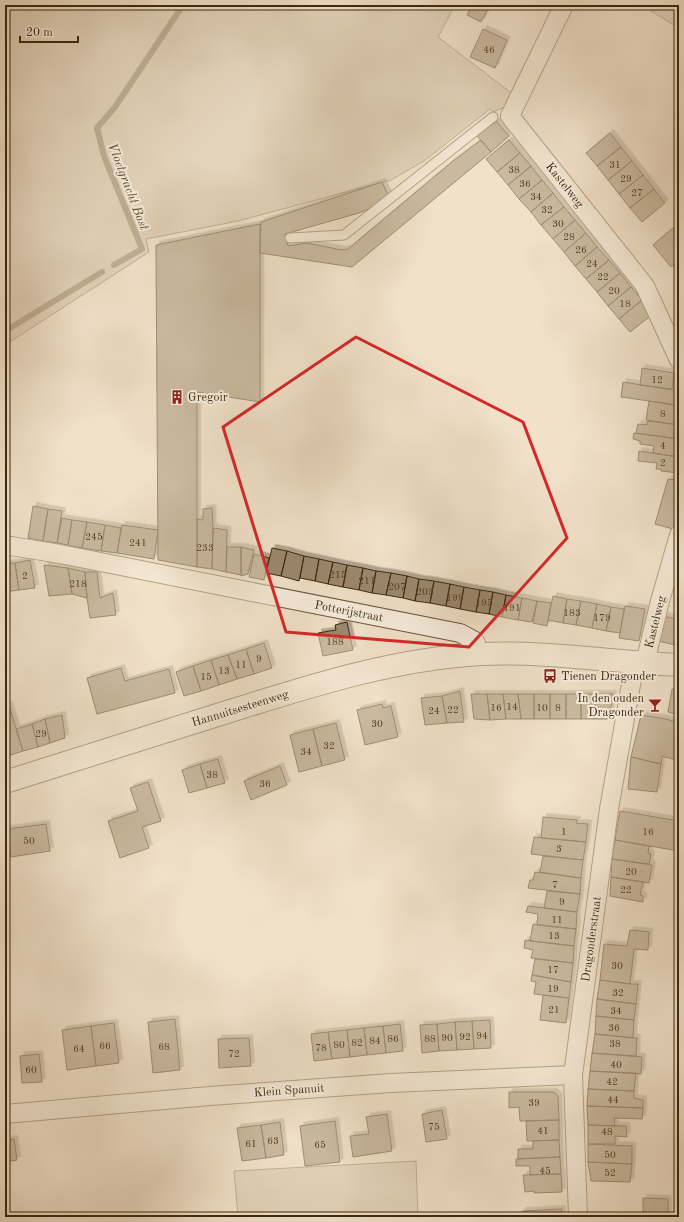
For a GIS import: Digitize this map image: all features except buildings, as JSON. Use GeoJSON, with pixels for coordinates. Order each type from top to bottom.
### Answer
{"type":"FeatureCollection","features":[{"type":"Feature","properties":{"kind":"street","name":"Kastelweg"},"geometry":{"type":"LineString","coordinates":[[564,5],[510,116],[645,286],[679,360]]}},
{"type":"Feature","properties":{"kind":"street","name":"Kastelweg"},"geometry":{"type":"LineString","coordinates":[[640,663],[660,601],[679,534]]}},
{"type":"Feature","properties":{"kind":"street","name":"Potterijstraat"},"geometry":{"type":"LineString","coordinates":[[7,543],[460,633],[475,641],[480,654]]}},
{"type":"Feature","properties":{"kind":"street"},"geometry":{"type":"LineString","coordinates":[[480,654],[517,653],[563,655],[640,663],[679,665]]}},
{"type":"Feature","properties":{"kind":"street","name":"Hannuitsesteenweg"},"geometry":{"type":"LineString","coordinates":[[5,782],[288,693],[392,666],[480,654]]}},
{"type":"Feature","properties":{"kind":"street","name":"Dragonderstraat"},"geometry":{"type":"LineString","coordinates":[[578,1217],[573,1075],[609,809],[640,663]]}},
{"type":"Feature","properties":{"kind":"street","name":"Klein Spanuit"},"geometry":{"type":"LineString","coordinates":[[5,1114],[210,1096],[391,1083],[573,1075]]}},
{"type":"Feature","properties":{"kind":"lane"},"geometry":{"type":"LineString","coordinates":[[290,238],[344,235],[493,117]]}},
{"type":"Feature","properties":{"kind":"highlighted area"},"geometry":{"type":"Polygon","coordinates":[[[356,337],[523,422],[567,538],[469,647],[286,632],[223,427],[356,337]]]}},
{"type":"Feature","properties":{"kind":"shaded area"},"geometry":{"type":"Polygon","coordinates":[[[5,5],[455,5],[438,37],[514,95],[505,107],[493,112],[490,109],[424,161],[391,180],[238,221],[146,239],[149,252],[5,345],[5,5]]]}},
{"type":"Feature","properties":{"kind":"shaded area"},"geometry":{"type":"Polygon","coordinates":[[[641,5],[679,5],[679,28],[641,5]]]}},
{"type":"Feature","properties":{"kind":"shaded area"},"geometry":{"type":"Polygon","coordinates":[[[416,1161],[418,1217],[238,1217],[234,1171],[416,1161]]]}},
{"type":"Feature","properties":{"kind":"waterway","name":"Vloetgracht Bost"},"geometry":{"type":"LineString","coordinates":[[114,265],[142,249],[104,156],[97,128],[115,107],[183,5]]}},
{"type":"Feature","properties":{"kind":"waterway","name":"Vloetgracht Bost"},"geometry":{"type":"LineString","coordinates":[[5,331],[102,272]]}},
{"type":"Feature","properties":{"kind":"place","name":"Gregoir"},"geometry":{"type":"Point","coordinates":[177,397]}},
{"type":"Feature","properties":{"kind":"place","name":"Tienen Dragonder"},"geometry":{"type":"Point","coordinates":[550,676]}},
{"type":"Feature","properties":{"kind":"place","name":"In den ouden Dragonder"},"geometry":{"type":"Point","coordinates":[655,705]}}]}
